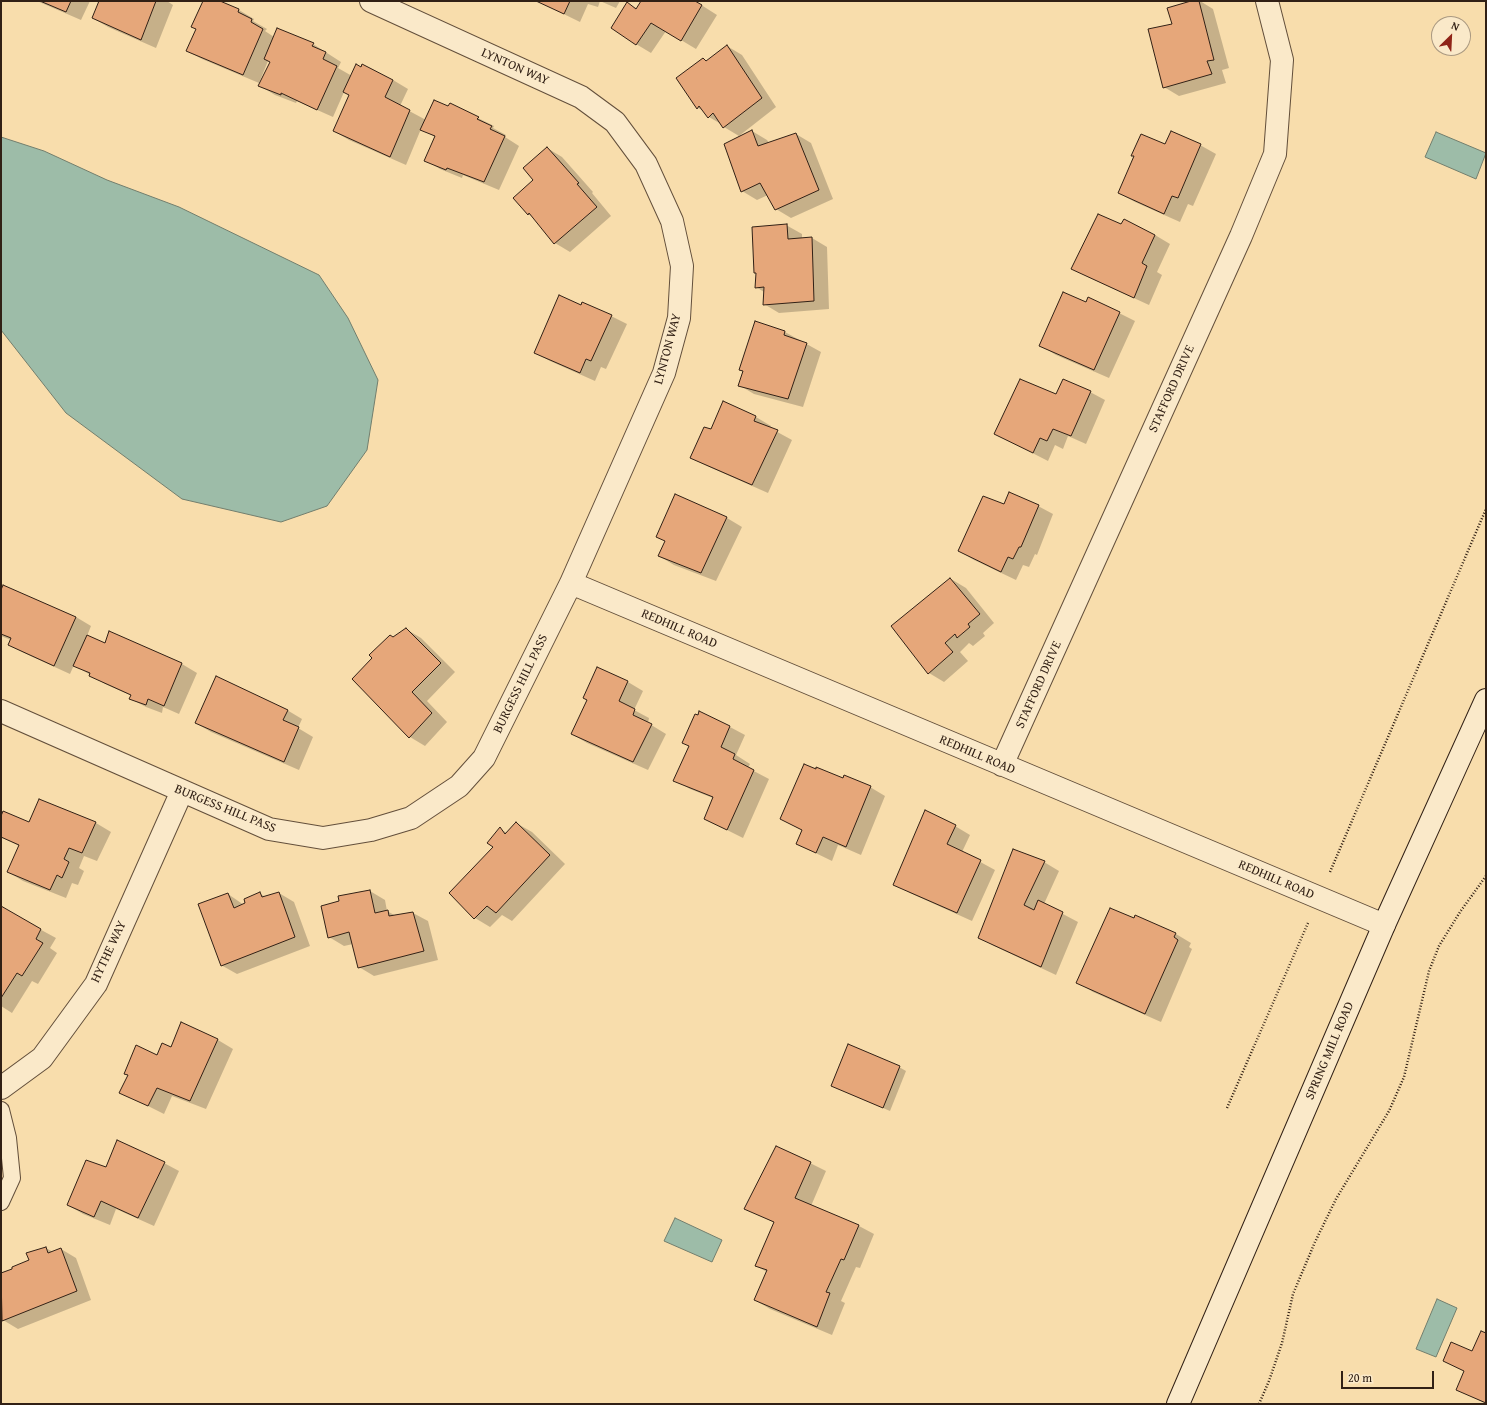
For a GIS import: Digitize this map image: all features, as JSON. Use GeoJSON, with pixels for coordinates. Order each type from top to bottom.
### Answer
{"type":"FeatureCollection","features":[{"type":"Feature","properties":{"kind":"street","name":"LYNTON WAY"},"geometry":{"type":"LineString","coordinates":[[371,1],[581,96],[615,122],[646,164],[672,221],[682,266],[679,318],[664,373],[571,583]]}},
{"type":"Feature","properties":{"kind":"street","name":"STAFFORD DRIVE"},"geometry":{"type":"LineString","coordinates":[[1002,765],[1241,236],[1275,154],[1282,60],[1267,1]]}},
{"type":"Feature","properties":{"kind":"street","name":"REDHILL ROAD"},"geometry":{"type":"LineString","coordinates":[[571,583],[1384,925]]}},
{"type":"Feature","properties":{"kind":"street","name":"BURGESS HILL PASS"},"geometry":{"type":"LineString","coordinates":[[1,711],[269,829],[323,838],[371,830],[411,818],[459,786],[484,758],[571,583]]}},
{"type":"Feature","properties":{"kind":"street","name":"SPRING MILL ROAD"},"geometry":{"type":"LineString","coordinates":[[1178,1404],[1384,925],[1486,700]]}},
{"type":"Feature","properties":{"kind":"street","name":"HYTHE WAY"},"geometry":{"type":"LineString","coordinates":[[1,1088],[42,1058],[96,984],[182,791]]}},
{"type":"Feature","properties":{"kind":"lane"},"geometry":{"type":"LineString","coordinates":[[1,1110],[8,1138],[12,1178],[1,1202]]}},
{"type":"Feature","properties":{"kind":"path"},"geometry":{"type":"LineString","coordinates":[[1227,1108],[1486,509]]}},
{"type":"Feature","properties":{"kind":"path"},"geometry":{"type":"LineString","coordinates":[[1259,1404],[1269,1381],[1282,1343],[1293,1294],[1315,1242],[1336,1199],[1389,1111],[1404,1077],[1429,971],[1439,946],[1460,912],[1486,876]]}},
{"type":"Feature","properties":{"kind":"shaded area"},"geometry":{"type":"Polygon","coordinates":[[[1436,132],[1486,153],[1476,179],[1425,157],[1436,132]]]}},
{"type":"Feature","properties":{"kind":"shaded area"},"geometry":{"type":"Polygon","coordinates":[[[1,137],[44,151],[107,180],[179,207],[319,275],[348,318],[378,380],[367,450],[327,506],[281,522],[182,499],[66,413],[1,330],[1,137]]]}},
{"type":"Feature","properties":{"kind":"shaded area"},"geometry":{"type":"Polygon","coordinates":[[[675,1218],[722,1240],[712,1262],[664,1241],[675,1218]]]}},
{"type":"Feature","properties":{"kind":"shaded area"},"geometry":{"type":"Polygon","coordinates":[[[1437,1299],[1457,1308],[1436,1357],[1416,1349],[1437,1299]]]}},
{"type":"Feature","properties":{"kind":"building"},"geometry":{"type":"Polygon","coordinates":[[[40,1],[71,1],[66,12],[40,1]]]}},
{"type":"Feature","properties":{"kind":"building"},"geometry":{"type":"Polygon","coordinates":[[[99,1],[156,1],[141,40],[92,18],[99,1]]]}},
{"type":"Feature","properties":{"kind":"building"},"geometry":{"type":"Polygon","coordinates":[[[203,1],[220,1],[239,9],[238,12],[252,19],[251,22],[263,29],[243,75],[186,51],[196,29],[191,27],[203,1]]]}},
{"type":"Feature","properties":{"kind":"building"},"geometry":{"type":"Polygon","coordinates":[[[536,1],[570,1],[564,14],[536,1]]]}},
{"type":"Feature","properties":{"kind":"building"},"geometry":{"type":"Polygon","coordinates":[[[641,1],[695,1],[702,5],[681,41],[651,23],[636,45],[611,28],[627,2],[636,9],[641,1]]]}},
{"type":"Feature","properties":{"kind":"building"},"geometry":{"type":"Polygon","coordinates":[[[1191,1],[1199,1],[1214,60],[1207,61],[1212,74],[1163,88],[1148,29],[1172,24],[1167,8],[1191,1]]]}},
{"type":"Feature","properties":{"kind":"building"},"geometry":{"type":"Polygon","coordinates":[[[277,28],[314,43],[312,46],[326,52],[323,59],[337,66],[317,110],[281,93],[281,95],[258,86],[270,62],[264,59],[277,28]]]}},
{"type":"Feature","properties":{"kind":"building"},"geometry":{"type":"Polygon","coordinates":[[[727,45],[762,98],[723,128],[713,113],[708,118],[699,106],[697,109],[676,78],[703,58],[706,61],[727,45]]]}},
{"type":"Feature","properties":{"kind":"building"},"geometry":{"type":"Polygon","coordinates":[[[356,64],[361,67],[362,64],[393,80],[385,97],[410,110],[390,157],[333,131],[349,95],[343,92],[356,64]]]}},
{"type":"Feature","properties":{"kind":"building"},"geometry":{"type":"Polygon","coordinates":[[[434,100],[448,106],[450,103],[479,117],[477,119],[492,126],[490,129],[505,136],[484,182],[447,168],[446,170],[424,161],[435,136],[420,130],[434,100]]]}},
{"type":"Feature","properties":{"kind":"building"},"geometry":{"type":"Polygon","coordinates":[[[752,130],[758,146],[796,133],[819,190],[775,210],[760,183],[741,192],[724,144],[752,130]]]}},
{"type":"Feature","properties":{"kind":"building"},"geometry":{"type":"Polygon","coordinates":[[[1171,131],[1201,144],[1178,198],[1172,196],[1164,214],[1118,193],[1134,156],[1131,156],[1141,134],[1165,144],[1171,131]]]}},
{"type":"Feature","properties":{"kind":"building"},"geometry":{"type":"Polygon","coordinates":[[[547,147],[579,183],[577,184],[597,207],[554,244],[529,213],[528,215],[513,198],[533,180],[523,168],[547,147]]]}},
{"type":"Feature","properties":{"kind":"building"},"geometry":{"type":"Polygon","coordinates":[[[1098,214],[1121,224],[1124,219],[1155,235],[1142,263],[1147,266],[1134,298],[1071,269],[1098,214]]]}},
{"type":"Feature","properties":{"kind":"building"},"geometry":{"type":"Polygon","coordinates":[[[787,224],[788,239],[812,237],[814,301],[763,305],[764,287],[755,288],[756,273],[754,273],[752,227],[787,224]]]}},
{"type":"Feature","properties":{"kind":"building"},"geometry":{"type":"Polygon","coordinates":[[[1063,292],[1086,302],[1088,297],[1120,312],[1094,370],[1039,346],[1063,292]]]}},
{"type":"Feature","properties":{"kind":"building"},"geometry":{"type":"Polygon","coordinates":[[[559,295],[581,305],[582,302],[612,315],[591,361],[586,359],[580,373],[534,353],[559,295]]]}},
{"type":"Feature","properties":{"kind":"building"},"geometry":{"type":"Polygon","coordinates":[[[755,321],[785,331],[784,335],[807,343],[788,399],[738,386],[743,371],[739,370],[755,321]]]}},
{"type":"Feature","properties":{"kind":"building"},"geometry":{"type":"Polygon","coordinates":[[[1020,379],[1056,394],[1063,379],[1091,391],[1071,436],[1053,429],[1047,441],[1040,438],[1033,453],[994,434],[1020,379]]]}},
{"type":"Feature","properties":{"kind":"building"},"geometry":{"type":"Polygon","coordinates":[[[723,401],[756,416],[754,421],[778,430],[752,485],[690,458],[704,427],[711,429],[723,401]]]}},
{"type":"Feature","properties":{"kind":"building"},"geometry":{"type":"Polygon","coordinates":[[[1009,492],[1039,505],[1021,547],[1019,547],[1013,559],[1008,557],[1001,572],[958,551],[983,496],[1004,504],[1009,492]]]}},
{"type":"Feature","properties":{"kind":"building"},"geometry":{"type":"Polygon","coordinates":[[[675,494],[727,517],[701,573],[658,556],[665,541],[656,537],[675,494]]]}},
{"type":"Feature","properties":{"kind":"building"},"geometry":{"type":"Polygon","coordinates":[[[950,578],[980,614],[968,624],[970,627],[957,638],[955,634],[945,643],[953,652],[928,674],[891,626],[950,578]]]}},
{"type":"Feature","properties":{"kind":"building"},"geometry":{"type":"Polygon","coordinates":[[[3,585],[76,617],[54,666],[8,645],[11,638],[1,634],[1,590],[3,585]]]}},
{"type":"Feature","properties":{"kind":"building"},"geometry":{"type":"Polygon","coordinates":[[[406,628],[441,663],[412,692],[432,713],[409,738],[352,679],[372,658],[369,655],[390,635],[393,637],[406,628]]]}},
{"type":"Feature","properties":{"kind":"building"},"geometry":{"type":"Polygon","coordinates":[[[109,631],[182,663],[164,706],[148,699],[146,705],[129,699],[131,695],[89,676],[90,673],[73,666],[87,635],[105,643],[109,631]]]}},
{"type":"Feature","properties":{"kind":"building"},"geometry":{"type":"Polygon","coordinates":[[[597,667],[628,681],[619,701],[635,709],[633,715],[652,724],[633,762],[571,734],[587,700],[583,698],[597,667]]]}},
{"type":"Feature","properties":{"kind":"building"},"geometry":{"type":"Polygon","coordinates":[[[216,676],[288,710],[283,720],[299,727],[284,762],[195,723],[216,676]]]}},
{"type":"Feature","properties":{"kind":"building"},"geometry":{"type":"Polygon","coordinates":[[[699,711],[730,726],[721,747],[735,754],[733,759],[754,770],[727,830],[704,819],[713,797],[673,781],[689,746],[682,743],[695,714],[698,715],[699,711]]]}},
{"type":"Feature","properties":{"kind":"building"},"geometry":{"type":"Polygon","coordinates":[[[804,764],[816,769],[816,767],[843,778],[844,775],[871,786],[846,847],[823,837],[816,853],[796,844],[802,830],[780,819],[804,764]]]}},
{"type":"Feature","properties":{"kind":"building"},"geometry":{"type":"Polygon","coordinates":[[[39,799],[96,822],[82,853],[69,848],[64,859],[69,862],[62,878],[57,875],[50,890],[7,872],[19,845],[1,837],[1,816],[3,811],[29,822],[39,799]]]}},
{"type":"Feature","properties":{"kind":"building"},"geometry":{"type":"Polygon","coordinates":[[[925,810],[956,825],[947,844],[981,860],[957,913],[893,885],[925,810]]]}},
{"type":"Feature","properties":{"kind":"building"},"geometry":{"type":"Polygon","coordinates":[[[516,822],[550,855],[496,913],[487,906],[474,919],[449,893],[493,847],[487,843],[500,827],[505,834],[516,822]]]}},
{"type":"Feature","properties":{"kind":"building"},"geometry":{"type":"Polygon","coordinates":[[[1013,849],[1045,861],[1024,905],[1034,910],[1038,900],[1063,912],[1041,967],[978,938],[1013,849]]]}},
{"type":"Feature","properties":{"kind":"building"},"geometry":{"type":"Polygon","coordinates":[[[370,890],[375,913],[388,910],[389,916],[413,912],[424,951],[358,968],[349,932],[328,938],[321,906],[339,901],[338,896],[370,890]]]}},
{"type":"Feature","properties":{"kind":"building"},"geometry":{"type":"Polygon","coordinates":[[[260,892],[262,897],[279,892],[295,937],[221,966],[198,904],[228,893],[234,908],[245,903],[244,899],[260,892]]]}},
{"type":"Feature","properties":{"kind":"building"},"geometry":{"type":"Polygon","coordinates":[[[1,906],[41,929],[36,939],[43,943],[22,976],[17,973],[1,998],[1,906]]]}},
{"type":"Feature","properties":{"kind":"building"},"geometry":{"type":"Polygon","coordinates":[[[1110,908],[1134,918],[1135,915],[1176,933],[1174,937],[1178,940],[1145,1014],[1076,983],[1110,908]]]}},
{"type":"Feature","properties":{"kind":"building"},"geometry":{"type":"Polygon","coordinates":[[[181,1022],[218,1039],[190,1101],[157,1088],[148,1106],[119,1093],[128,1075],[124,1074],[136,1045],[157,1055],[162,1043],[171,1047],[181,1022]]]}},
{"type":"Feature","properties":{"kind":"building"},"geometry":{"type":"Polygon","coordinates":[[[848,1044],[900,1066],[883,1108],[831,1086],[848,1044]]]}},
{"type":"Feature","properties":{"kind":"building"},"geometry":{"type":"Polygon","coordinates":[[[117,1140],[165,1162],[138,1218],[101,1201],[94,1217],[67,1205],[86,1160],[106,1167],[117,1140]]]}},
{"type":"Feature","properties":{"kind":"building"},"geometry":{"type":"Polygon","coordinates":[[[776,1146],[811,1162],[795,1198],[859,1225],[844,1260],[841,1259],[826,1292],[830,1293],[817,1327],[754,1300],[767,1270],[755,1266],[774,1222],[744,1209],[776,1146]]]}},
{"type":"Feature","properties":{"kind":"building"},"geometry":{"type":"Polygon","coordinates":[[[46,1247],[48,1253],[61,1248],[77,1291],[2,1321],[1,1273],[29,1260],[26,1253],[46,1247]]]}},
{"type":"Feature","properties":{"kind":"building"},"geometry":{"type":"Polygon","coordinates":[[[1481,1331],[1486,1333],[1486,1403],[1456,1390],[1464,1371],[1443,1361],[1451,1342],[1472,1351],[1481,1331]]]}}]}
